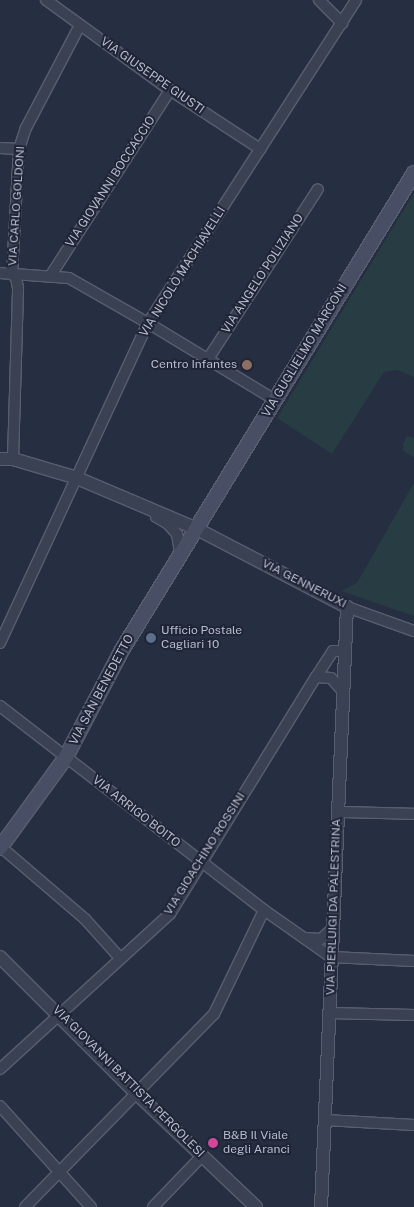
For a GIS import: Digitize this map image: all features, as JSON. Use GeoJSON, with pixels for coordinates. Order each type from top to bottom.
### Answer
{"type":"FeatureCollection","features":[{"type":"Feature","properties":{"kind":"main road","name":"VIA GUGLIELMO MARCONI"},"geometry":{"type":"LineString","coordinates":[[197,529],[414,174]]}},
{"type":"Feature","properties":{"kind":"main road","name":"VIA SAN BENEDETTO"},"geometry":{"type":"LineString","coordinates":[[1,847],[66,757],[122,650],[197,529]]}},
{"type":"Feature","properties":{"kind":"street","name":"VIA GIUSEPPE GIUSTI"},"geometry":{"type":"LineString","coordinates":[[46,0],[170,90],[260,149]]}},
{"type":"Feature","properties":{"kind":"street"},"geometry":{"type":"LineString","coordinates":[[320,0],[342,23]]}},
{"type":"Feature","properties":{"kind":"street","name":"VIA NICOLÒ MACHIAVELLI"},"geometry":{"type":"LineString","coordinates":[[0,643],[148,323],[356,0]]}},
{"type":"Feature","properties":{"kind":"street","name":"VIA CARLO GOLDONI"},"geometry":{"type":"LineString","coordinates":[[6,459],[18,288],[16,278],[12,274],[19,149],[26,128],[80,25]]}},
{"type":"Feature","properties":{"kind":"street","name":"VIA GIOVANNI BOCCACCIO"},"geometry":{"type":"LineString","coordinates":[[51,275],[170,90]]}},
{"type":"Feature","properties":{"kind":"street"},"geometry":{"type":"LineString","coordinates":[[0,148],[19,149]]}},
{"type":"Feature","properties":{"kind":"street","name":"VIA ANGELO POLIZIANO"},"geometry":{"type":"LineString","coordinates":[[208,359],[318,189]]}},
{"type":"Feature","properties":{"kind":"street"},"geometry":{"type":"LineString","coordinates":[[0,273],[51,275],[69,278],[148,323],[275,400]]}},
{"type":"Feature","properties":{"kind":"street","name":"VIA GENNERUXI"},"geometry":{"type":"LineString","coordinates":[[6,459],[77,478],[197,529],[347,607],[414,631]]}},
{"type":"Feature","properties":{"kind":"street"},"geometry":{"type":"LineString","coordinates":[[152,510],[157,518],[167,523],[176,534],[180,554]]}},
{"type":"Feature","properties":{"kind":"street","name":"VIA PIERLUIGI DA PALESTRINA"},"geometry":{"type":"LineString","coordinates":[[320,1207],[347,607]]}},
{"type":"Feature","properties":{"kind":"street","name":"VIA GIOACHINO ROSSINI"},"geometry":{"type":"LineString","coordinates":[[0,1068],[170,914],[333,651],[344,651]]}},
{"type":"Feature","properties":{"kind":"street"},"geometry":{"type":"LineString","coordinates":[[316,677],[331,678],[343,692]]}},
{"type":"Feature","properties":{"kind":"street","name":"VIA ARRIGO BOITO"},"geometry":{"type":"LineString","coordinates":[[0,706],[264,910],[331,957]]}},
{"type":"Feature","properties":{"kind":"street"},"geometry":{"type":"LineString","coordinates":[[338,812],[414,814]]}},
{"type":"Feature","properties":{"kind":"street"},"geometry":{"type":"LineString","coordinates":[[1,847],[85,919],[120,958]]}},
{"type":"Feature","properties":{"kind":"street"},"geometry":{"type":"LineString","coordinates":[[25,1207],[138,1094],[214,1014],[264,910]]}},
{"type":"Feature","properties":{"kind":"street"},"geometry":{"type":"LineString","coordinates":[[303,938],[321,939],[332,929]]}},
{"type":"Feature","properties":{"kind":"street","name":"VIA GIOVANNI BATTISTA PERGOLESI"},"geometry":{"type":"LineString","coordinates":[[0,957],[254,1207]]}},
{"type":"Feature","properties":{"kind":"street"},"geometry":{"type":"LineString","coordinates":[[331,957],[414,961]]}},
{"type":"Feature","properties":{"kind":"street"},"geometry":{"type":"LineString","coordinates":[[329,1013],[414,1015]]}},
{"type":"Feature","properties":{"kind":"street"},"geometry":{"type":"LineString","coordinates":[[0,1106],[91,1207]]}},
{"type":"Feature","properties":{"kind":"street"},"geometry":{"type":"LineString","coordinates":[[325,1120],[414,1125]]}},
{"type":"Feature","properties":{"kind":"street"},"geometry":{"type":"LineString","coordinates":[[153,1207],[202,1156]]}},
{"type":"Feature","properties":{"kind":"shaded area"},"geometry":{"type":"Polygon","coordinates":[[[414,193],[414,377],[397,370],[384,372],[332,454],[277,418],[414,193]]]}},
{"type":"Feature","properties":{"kind":"shaded area"},"geometry":{"type":"Polygon","coordinates":[[[407,436],[414,438],[414,457],[403,451],[403,444],[407,436]]]}},
{"type":"Feature","properties":{"kind":"shaded area"},"geometry":{"type":"Polygon","coordinates":[[[414,483],[414,616],[341,591],[357,583],[414,483]]]}},
{"type":"Feature","properties":{"kind":"place","name":"Centro Infantes"},"geometry":{"type":"Point","coordinates":[247,365]}},
{"type":"Feature","properties":{"kind":"place","name":"Ufficio Postale Cagliari 10"},"geometry":{"type":"Point","coordinates":[151,638]}},
{"type":"Feature","properties":{"kind":"place","name":"B&B Il Viale degli Aranci"},"geometry":{"type":"Point","coordinates":[213,1143]}}]}
